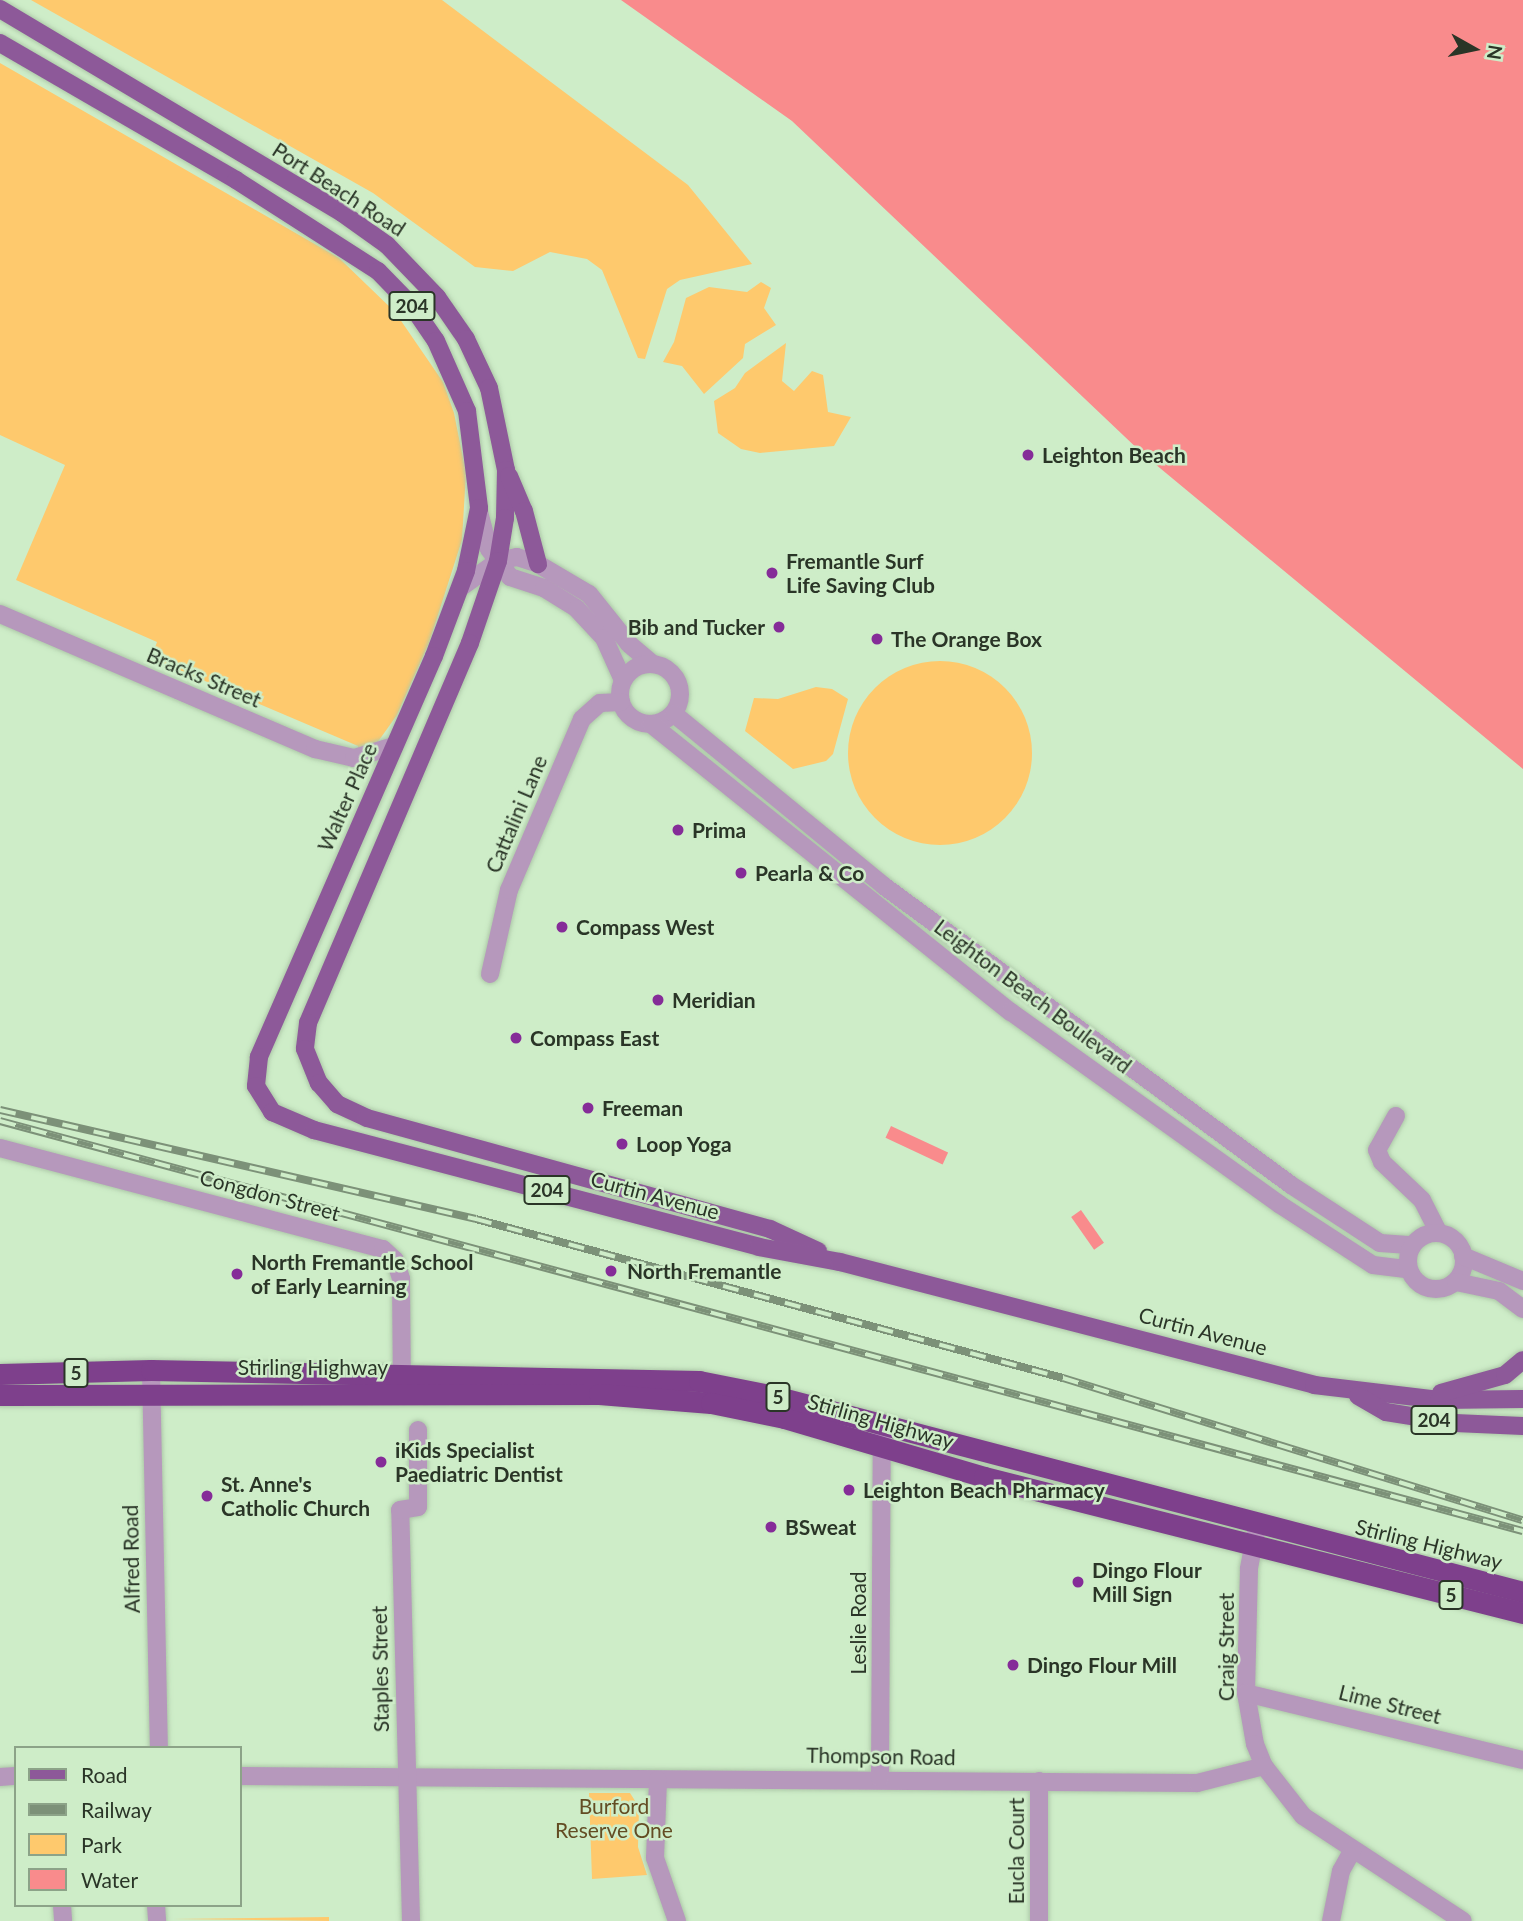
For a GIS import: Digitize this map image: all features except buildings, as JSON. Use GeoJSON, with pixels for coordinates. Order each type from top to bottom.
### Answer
{"type":"FeatureCollection","features":[{"type":"Feature","properties":{"kind":"highway","name":"Stirling Highway"},"geometry":{"type":"LineString","coordinates":[[0,1374],[151,1370],[681,1399],[882,1436],[1255,1535],[1523,1613]]}},
{"type":"Feature","properties":{"kind":"highway","name":"Stirling Highway"},"geometry":{"type":"LineString","coordinates":[[0,1395],[151,1393],[402,1384]]}},
{"type":"Feature","properties":{"kind":"highway","name":"Stirling Highway"},"geometry":{"type":"LineString","coordinates":[[1255,1535],[1523,1592]]}},
{"type":"Feature","properties":{"kind":"main road","name":"Port Beach Road"},"geometry":{"type":"LineString","coordinates":[[0,9],[331,206],[387,245],[437,297],[466,339],[489,388],[506,470],[505,518],[498,561]]}},
{"type":"Feature","properties":{"kind":"main road","name":"204"},"geometry":{"type":"LineString","coordinates":[[0,43],[236,180],[379,271],[412,306],[452,372],[473,440],[479,508]]}},
{"type":"Feature","properties":{"kind":"main road"},"geometry":{"type":"LineString","coordinates":[[506,470],[524,511],[538,564]]}},
{"type":"Feature","properties":{"kind":"main road","name":"Walter Place"},"geometry":{"type":"LineString","coordinates":[[262,1102],[256,1086],[259,1057],[460,589],[479,508]]}},
{"type":"Feature","properties":{"kind":"main road","name":"Curtin Avenue"},"geometry":{"type":"LineString","coordinates":[[498,561],[470,643],[307,1023],[305,1049],[311,1069],[328,1096],[367,1118],[770,1230],[840,1262]]}},
{"type":"Feature","properties":{"kind":"main road","name":"Curtin Avenue"},"geometry":{"type":"LineString","coordinates":[[262,1102],[290,1123],[314,1130],[759,1247],[840,1262],[1352,1392],[1420,1399],[1523,1399]]}},
{"type":"Feature","properties":{"kind":"main road"},"geometry":{"type":"LineString","coordinates":[[1420,1399],[1505,1375],[1523,1360]]}},
{"type":"Feature","properties":{"kind":"main road","name":"Curtin Avenue"},"geometry":{"type":"LineString","coordinates":[[1352,1392],[1386,1412],[1455,1423],[1523,1426]]}},
{"type":"Feature","properties":{"kind":"street"},"geometry":{"type":"LineString","coordinates":[[460,589],[498,561],[517,557],[538,564],[589,594],[629,644],[652,663],[667,668],[678,680],[681,690],[674,714],[651,724],[633,718],[621,702],[623,680],[604,638],[577,609],[544,588],[510,577],[498,561],[489,549],[479,508]]}},
{"type":"Feature","properties":{"kind":"street","name":"Bracks Street"},"geometry":{"type":"LineString","coordinates":[[0,614],[315,749],[354,758],[394,746]]}},
{"type":"Feature","properties":{"kind":"street"},"geometry":{"type":"LineString","coordinates":[[623,680],[640,665],[652,663]]}},
{"type":"Feature","properties":{"kind":"street","name":"Cattalini Lane"},"geometry":{"type":"LineString","coordinates":[[489,974],[509,890],[582,719],[600,703],[621,702]]}},
{"type":"Feature","properties":{"kind":"street","name":"Leighton Beach Boulevard"},"geometry":{"type":"LineString","coordinates":[[674,714],[884,886],[1291,1185],[1380,1243],[1412,1245],[1425,1235],[1439,1233]]}},
{"type":"Feature","properties":{"kind":"street","name":"Leighton Beach Boulevard"},"geometry":{"type":"LineString","coordinates":[[651,724],[1011,1012],[1279,1204],[1373,1265],[1408,1269]]}},
{"type":"Feature","properties":{"kind":"street"},"geometry":{"type":"LineString","coordinates":[[1396,1116],[1377,1150],[1382,1163],[1422,1200],[1439,1233],[1452,1238],[1463,1256],[1462,1273],[1456,1282],[1442,1289],[1428,1289],[1416,1282],[1408,1269],[1412,1245]]}},
{"type":"Feature","properties":{"kind":"street","name":"Congdon Street"},"geometry":{"type":"LineString","coordinates":[[0,1148],[383,1249],[395,1260],[401,1279],[402,1384]]}},
{"type":"Feature","properties":{"kind":"street"},"geometry":{"type":"LineString","coordinates":[[1463,1256],[1523,1281]]}},
{"type":"Feature","properties":{"kind":"street"},"geometry":{"type":"LineString","coordinates":[[1456,1282],[1499,1291],[1523,1309]]}},
{"type":"Feature","properties":{"kind":"street","name":"Alfred Road"},"geometry":{"type":"LineString","coordinates":[[151,1370],[159,1746]]}},
{"type":"Feature","properties":{"kind":"street","name":"Staples Street"},"geometry":{"type":"LineString","coordinates":[[411,1921],[400,1510],[418,1507],[418,1430]]}},
{"type":"Feature","properties":{"kind":"street","name":"Leslie Road"},"geometry":{"type":"LineString","coordinates":[[880,1778],[882,1436]]}},
{"type":"Feature","properties":{"kind":"street","name":"Craig Street"},"geometry":{"type":"LineString","coordinates":[[1255,1535],[1246,1693],[1255,1744],[1264,1766]]}},
{"type":"Feature","properties":{"kind":"street","name":"Lime Street"},"geometry":{"type":"LineString","coordinates":[[1246,1693],[1523,1760]]}},
{"type":"Feature","properties":{"kind":"street"},"geometry":{"type":"LineString","coordinates":[[1264,1766],[1303,1816],[1352,1852],[1463,1921]]}},
{"type":"Feature","properties":{"kind":"street","name":"Thompson Road"},"geometry":{"type":"LineString","coordinates":[[242,1776],[658,1780],[693,1776],[1197,1783],[1264,1766]]}},
{"type":"Feature","properties":{"kind":"street"},"geometry":{"type":"LineString","coordinates":[[658,1780],[655,1858],[677,1921]]}},
{"type":"Feature","properties":{"kind":"street","name":"Eucla Court"},"geometry":{"type":"LineString","coordinates":[[1038,1781],[1039,1921]]}},
{"type":"Feature","properties":{"kind":"street"},"geometry":{"type":"LineString","coordinates":[[1331,1921],[1341,1871],[1352,1852]]}},
{"type":"Feature","properties":{"kind":"green space"},"geometry":{"type":"Polygon","coordinates":[[[31,0],[442,0],[688,185],[752,264],[680,280],[667,289],[645,359],[638,358],[602,270],[587,259],[550,252],[513,271],[475,267],[373,193],[31,0]]]}},
{"type":"Feature","properties":{"kind":"green space"},"geometry":{"type":"Polygon","coordinates":[[[0,63],[339,258],[395,312],[443,382],[454,413],[466,473],[462,540],[429,643],[397,715],[377,743],[358,751],[358,746],[151,658],[157,642],[16,580],[65,465],[0,435],[0,63]]]}},
{"type":"Feature","properties":{"kind":"green space"},"geometry":{"type":"Polygon","coordinates":[[[761,282],[771,288],[764,308],[776,325],[745,344],[743,358],[704,394],[682,366],[663,362],[674,342],[686,298],[709,287],[747,292],[761,282]]]}},
{"type":"Feature","properties":{"kind":"green space"},"geometry":{"type":"Polygon","coordinates":[[[786,343],[782,381],[794,391],[812,371],[823,375],[828,412],[851,417],[834,446],[760,453],[741,449],[718,433],[714,401],[735,388],[745,373],[786,343]]]}},
{"type":"Feature","properties":{"kind":"green space"},"geometry":{"type":"Polygon","coordinates":[[[940,661],[975,668],[991,676],[1005,688],[1017,702],[1025,718],[1032,753],[1025,788],[1017,804],[1005,818],[991,830],[975,838],[940,845],[905,838],[889,830],[875,818],[863,804],[855,788],[848,753],[855,718],[863,702],[875,688],[889,676],[905,668],[940,661]]]}},
{"type":"Feature","properties":{"kind":"green space"},"geometry":{"type":"Polygon","coordinates":[[[816,687],[832,689],[848,699],[833,754],[826,761],[793,769],[745,731],[754,698],[778,699],[816,687]]]}},
{"type":"Feature","properties":{"kind":"green space","name":"Burford Reserve One"},"geometry":{"type":"Polygon","coordinates":[[[589,1793],[630,1793],[639,1807],[638,1847],[647,1875],[592,1879],[589,1793]]]}},
{"type":"Feature","properties":{"kind":"green space"},"geometry":{"type":"Polygon","coordinates":[[[329,1917],[329,1921],[173,1919],[329,1917]]]}},
{"type":"Feature","properties":{"kind":"water"},"geometry":{"type":"Polygon","coordinates":[[[621,0],[1523,0],[1523,769],[1143,454],[792,121],[621,0]]]}},
{"type":"Feature","properties":{"kind":"water"},"geometry":{"type":"Polygon","coordinates":[[[891,1126],[948,1153],[943,1164],[886,1138],[891,1126]]]}},
{"type":"Feature","properties":{"kind":"water"},"geometry":{"type":"Polygon","coordinates":[[[1081,1210],[1104,1243],[1094,1250],[1071,1217],[1081,1210]]]}},
{"type":"Feature","properties":{"kind":"railway"},"geometry":{"type":"LineString","coordinates":[[0,1110],[476,1219],[1063,1378],[1523,1520]]}},
{"type":"Feature","properties":{"kind":"railway"},"geometry":{"type":"LineString","coordinates":[[0,1121],[1523,1531]]}},
{"type":"Feature","properties":{"kind":"place","name":"Leighton Beach"},"geometry":{"type":"Point","coordinates":[1028,455]}},
{"type":"Feature","properties":{"kind":"place","name":"Fremantle Surf Life Saving Club"},"geometry":{"type":"Point","coordinates":[772,573]}},
{"type":"Feature","properties":{"kind":"place","name":"Bib and Tucker"},"geometry":{"type":"Point","coordinates":[779,627]}},
{"type":"Feature","properties":{"kind":"place","name":"The Orange Box"},"geometry":{"type":"Point","coordinates":[877,639]}},
{"type":"Feature","properties":{"kind":"place","name":"Prima"},"geometry":{"type":"Point","coordinates":[678,830]}},
{"type":"Feature","properties":{"kind":"place","name":"Pearla & Co"},"geometry":{"type":"Point","coordinates":[741,873]}},
{"type":"Feature","properties":{"kind":"place","name":"Compass West"},"geometry":{"type":"Point","coordinates":[562,927]}},
{"type":"Feature","properties":{"kind":"place","name":"Meridian"},"geometry":{"type":"Point","coordinates":[658,1000]}},
{"type":"Feature","properties":{"kind":"place","name":"Compass East"},"geometry":{"type":"Point","coordinates":[516,1038]}},
{"type":"Feature","properties":{"kind":"place","name":"Freeman"},"geometry":{"type":"Point","coordinates":[588,1108]}},
{"type":"Feature","properties":{"kind":"place","name":"Loop Yoga"},"geometry":{"type":"Point","coordinates":[622,1144]}},
{"type":"Feature","properties":{"kind":"place","name":"North Fremantle"},"geometry":{"type":"Point","coordinates":[611,1271]}},
{"type":"Feature","properties":{"kind":"place","name":"North Fremantle School of Early Learning"},"geometry":{"type":"Point","coordinates":[237,1274]}},
{"type":"Feature","properties":{"kind":"place","name":"iKids Specialist Paediatric Dentist"},"geometry":{"type":"Point","coordinates":[381,1462]}},
{"type":"Feature","properties":{"kind":"place","name":"Leighton Beach Pharmacy"},"geometry":{"type":"Point","coordinates":[849,1490]}},
{"type":"Feature","properties":{"kind":"place","name":"St. Anne's Catholic Church"},"geometry":{"type":"Point","coordinates":[207,1496]}},
{"type":"Feature","properties":{"kind":"place","name":"BSweat"},"geometry":{"type":"Point","coordinates":[771,1527]}},
{"type":"Feature","properties":{"kind":"place","name":"Dingo Flour Mill Sign"},"geometry":{"type":"Point","coordinates":[1078,1582]}},
{"type":"Feature","properties":{"kind":"place","name":"Dingo Flour Mill"},"geometry":{"type":"Point","coordinates":[1013,1665]}}]}
